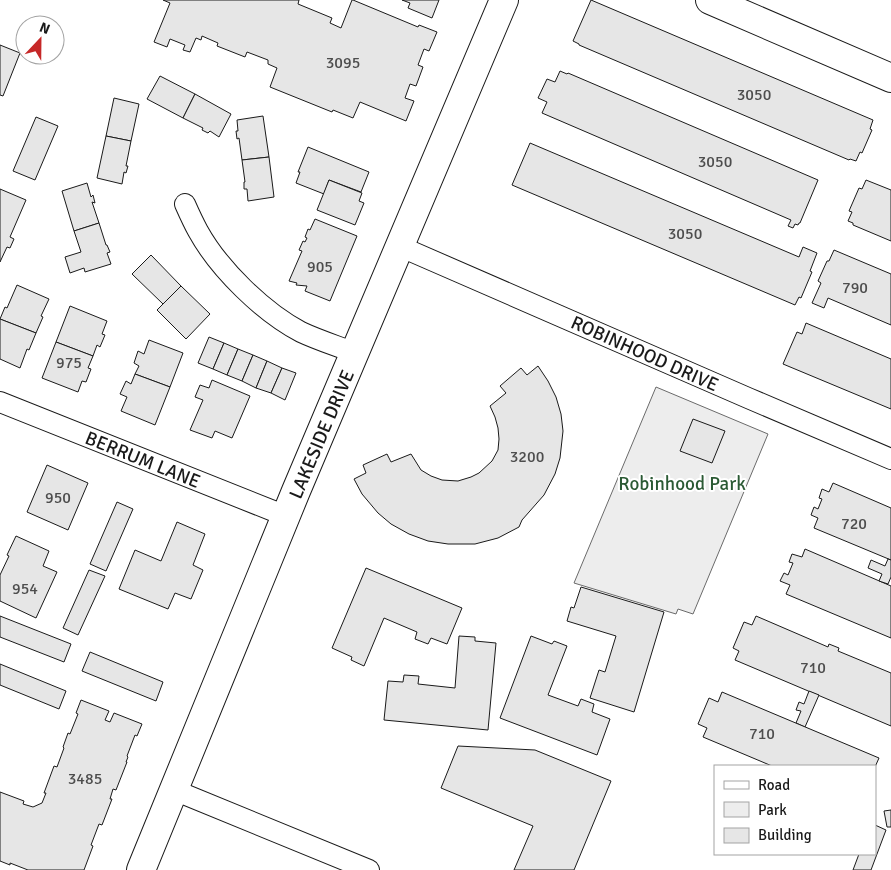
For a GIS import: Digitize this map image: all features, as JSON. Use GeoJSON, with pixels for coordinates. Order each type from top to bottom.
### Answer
{"type":"FeatureCollection","features":[{"type":"Feature","properties":{"kind":"street","name":"LAKESIDE DRIVE"},"geometry":{"type":"LineString","coordinates":[[141,870],[286,516],[504,0]]}},
{"type":"Feature","properties":{"kind":"street"},"geometry":{"type":"LineString","coordinates":[[710,0],[891,78]]}},
{"type":"Feature","properties":{"kind":"street"},"geometry":{"type":"LineString","coordinates":[[185,204],[199,233],[222,265],[246,291],[272,314],[302,332],[355,353]]}},
{"type":"Feature","properties":{"kind":"street","name":"ROBINHOOD DRIVE"},"geometry":{"type":"LineString","coordinates":[[399,246],[891,459]]}},
{"type":"Feature","properties":{"kind":"street","name":"BERRUM LANE"},"geometry":{"type":"LineString","coordinates":[[0,402],[286,516]]}},
{"type":"Feature","properties":{"kind":"street"},"geometry":{"type":"LineString","coordinates":[[174,790],[368,870]]}},
{"type":"Feature","properties":{"kind":"green space","name":"Robinhood Park"},"geometry":{"type":"Polygon","coordinates":[[[656,387],[768,434],[693,614],[678,609],[676,614],[574,583],[656,387]]]}},
{"type":"Feature","properties":{"kind":"building"},"geometry":{"type":"Polygon","coordinates":[[[163,0],[299,0],[298,4],[332,18],[330,23],[341,28],[353,0],[418,27],[419,25],[437,32],[429,51],[424,49],[418,65],[423,67],[416,86],[410,84],[405,98],[414,101],[406,121],[360,102],[353,118],[333,110],[332,112],[270,87],[277,68],[268,64],[268,60],[247,52],[245,57],[217,46],[218,43],[202,36],[201,40],[196,38],[190,52],[183,50],[185,45],[170,39],[167,47],[154,42],[170,3],[163,0]]]}},
{"type":"Feature","properties":{"kind":"building"},"geometry":{"type":"Polygon","coordinates":[[[402,0],[439,0],[432,18],[408,8],[410,3],[402,0]]]}},
{"type":"Feature","properties":{"kind":"building"},"geometry":{"type":"Polygon","coordinates":[[[591,0],[873,120],[870,129],[872,130],[862,153],[860,152],[856,161],[849,160],[579,45],[573,41],[591,0]]]}},
{"type":"Feature","properties":{"kind":"building"},"geometry":{"type":"Polygon","coordinates":[[[0,45],[15,51],[15,65],[3,96],[0,95],[0,45]]]}},
{"type":"Feature","properties":{"kind":"building"},"geometry":{"type":"Polygon","coordinates":[[[560,71],[818,180],[800,223],[798,225],[795,224],[793,228],[788,226],[791,220],[542,113],[547,102],[538,98],[547,79],[555,82],[560,71]]]}},
{"type":"Feature","properties":{"kind":"building"},"geometry":{"type":"Polygon","coordinates":[[[160,76],[195,94],[183,118],[147,99],[160,76]]]}},
{"type":"Feature","properties":{"kind":"building"},"geometry":{"type":"Polygon","coordinates":[[[195,94],[231,114],[219,137],[210,131],[208,133],[202,130],[203,128],[183,118],[195,94]]]}},
{"type":"Feature","properties":{"kind":"building"},"geometry":{"type":"Polygon","coordinates":[[[114,98],[139,104],[131,141],[106,136],[114,98]]]}},
{"type":"Feature","properties":{"kind":"building"},"geometry":{"type":"Polygon","coordinates":[[[263,116],[269,157],[242,160],[239,138],[237,139],[236,131],[238,131],[237,120],[263,116]]]}},
{"type":"Feature","properties":{"kind":"building"},"geometry":{"type":"Polygon","coordinates":[[[36,117],[58,126],[35,180],[13,171],[36,117]]]}},
{"type":"Feature","properties":{"kind":"building"},"geometry":{"type":"Polygon","coordinates":[[[106,136],[131,141],[126,166],[128,166],[126,173],[124,172],[122,184],[97,178],[106,136]]]}},
{"type":"Feature","properties":{"kind":"building"},"geometry":{"type":"Polygon","coordinates":[[[530,143],[799,257],[803,247],[817,253],[810,271],[812,272],[801,298],[799,297],[795,305],[512,185],[530,143]]]}},
{"type":"Feature","properties":{"kind":"building"},"geometry":{"type":"Polygon","coordinates":[[[308,147],[369,172],[361,192],[329,180],[324,194],[296,183],[300,172],[298,172],[308,147]]]}},
{"type":"Feature","properties":{"kind":"building"},"geometry":{"type":"Polygon","coordinates":[[[269,157],[274,197],[248,201],[247,189],[244,189],[242,160],[269,157]]]}},
{"type":"Feature","properties":{"kind":"building"},"geometry":{"type":"Polygon","coordinates":[[[329,180],[362,193],[359,201],[364,203],[355,225],[317,210],[329,180]]]}},
{"type":"Feature","properties":{"kind":"building"},"geometry":{"type":"Polygon","coordinates":[[[866,180],[891,190],[891,241],[853,225],[853,223],[848,221],[852,212],[849,211],[859,188],[862,189],[866,180]]]}},
{"type":"Feature","properties":{"kind":"building"},"geometry":{"type":"Polygon","coordinates":[[[87,183],[91,197],[93,195],[95,203],[92,202],[99,223],[74,231],[62,191],[87,183]]]}},
{"type":"Feature","properties":{"kind":"building"},"geometry":{"type":"Polygon","coordinates":[[[0,189],[26,200],[10,237],[14,239],[10,248],[7,247],[0,262],[0,189]]]}},
{"type":"Feature","properties":{"kind":"building"},"geometry":{"type":"Polygon","coordinates":[[[315,219],[357,236],[330,301],[305,291],[307,286],[296,285],[297,283],[289,281],[302,251],[299,250],[303,241],[305,242],[308,229],[310,230],[315,219]]]}},
{"type":"Feature","properties":{"kind":"building"},"geometry":{"type":"Polygon","coordinates":[[[99,223],[110,252],[107,253],[111,264],[85,272],[84,268],[70,273],[65,257],[81,252],[74,231],[99,223]]]}},
{"type":"Feature","properties":{"kind":"building"},"geometry":{"type":"Polygon","coordinates":[[[834,250],[891,274],[891,325],[828,298],[824,308],[812,303],[821,283],[818,281],[834,250]]]}},
{"type":"Feature","properties":{"kind":"building"},"geometry":{"type":"Polygon","coordinates":[[[151,255],[181,286],[163,304],[132,274],[151,255]]]}},
{"type":"Feature","properties":{"kind":"building"},"geometry":{"type":"Polygon","coordinates":[[[17,285],[49,299],[36,333],[0,319],[17,285]]]}},
{"type":"Feature","properties":{"kind":"building"},"geometry":{"type":"Polygon","coordinates":[[[181,286],[210,314],[186,339],[157,310],[181,286]]]}},
{"type":"Feature","properties":{"kind":"building"},"geometry":{"type":"Polygon","coordinates":[[[70,306],[107,321],[102,334],[105,335],[100,347],[97,345],[93,356],[56,342],[70,306]]]}},
{"type":"Feature","properties":{"kind":"building"},"geometry":{"type":"Polygon","coordinates":[[[0,319],[36,333],[29,350],[27,349],[20,368],[0,359],[0,319]]]}},
{"type":"Feature","properties":{"kind":"building"},"geometry":{"type":"Polygon","coordinates":[[[806,323],[891,359],[891,409],[783,364],[797,332],[802,334],[806,323]]]}},
{"type":"Feature","properties":{"kind":"building"},"geometry":{"type":"Polygon","coordinates":[[[209,337],[224,343],[213,369],[198,363],[209,337]]]}},
{"type":"Feature","properties":{"kind":"building"},"geometry":{"type":"Polygon","coordinates":[[[149,340],[183,353],[170,387],[135,374],[139,366],[134,363],[138,351],[144,354],[149,340]]]}},
{"type":"Feature","properties":{"kind":"building"},"geometry":{"type":"Polygon","coordinates":[[[56,342],[93,356],[88,368],[91,369],[86,382],[82,381],[78,392],[42,378],[56,342]]]}},
{"type":"Feature","properties":{"kind":"building"},"geometry":{"type":"Polygon","coordinates":[[[224,343],[238,349],[227,375],[213,369],[224,343]]]}},
{"type":"Feature","properties":{"kind":"building"},"geometry":{"type":"Polygon","coordinates":[[[238,349],[253,355],[242,381],[227,375],[238,349]]]}},
{"type":"Feature","properties":{"kind":"building"},"geometry":{"type":"Polygon","coordinates":[[[253,355],[267,361],[256,388],[242,381],[253,355]]]}},
{"type":"Feature","properties":{"kind":"building"},"geometry":{"type":"Polygon","coordinates":[[[267,361],[282,368],[271,393],[256,388],[267,361]]]}},
{"type":"Feature","properties":{"kind":"building"},"geometry":{"type":"Polygon","coordinates":[[[538,366],[556,397],[561,414],[563,431],[560,458],[555,474],[544,495],[522,520],[519,527],[498,538],[475,544],[448,544],[428,541],[409,534],[391,524],[378,513],[362,494],[354,479],[366,473],[363,465],[387,454],[391,462],[411,454],[421,470],[442,480],[458,481],[479,473],[492,461],[498,450],[498,428],[490,406],[506,393],[500,386],[521,368],[527,375],[538,366]]]}},
{"type":"Feature","properties":{"kind":"building"},"geometry":{"type":"Polygon","coordinates":[[[282,368],[296,373],[285,400],[271,393],[282,368]]]}},
{"type":"Feature","properties":{"kind":"building"},"geometry":{"type":"Polygon","coordinates":[[[135,374],[170,387],[155,425],[121,411],[127,397],[120,394],[126,381],[131,384],[135,374]]]}},
{"type":"Feature","properties":{"kind":"building"},"geometry":{"type":"Polygon","coordinates":[[[212,380],[250,396],[232,438],[215,431],[212,438],[190,430],[203,400],[195,397],[200,385],[209,388],[212,380]]]}},
{"type":"Feature","properties":{"kind":"building"},"geometry":{"type":"Polygon","coordinates":[[[693,419],[725,431],[712,463],[680,451],[693,419]]]}},
{"type":"Feature","properties":{"kind":"building"},"geometry":{"type":"Polygon","coordinates":[[[47,465],[88,483],[68,530],[27,512],[47,465]]]}},
{"type":"Feature","properties":{"kind":"building"},"geometry":{"type":"Polygon","coordinates":[[[833,483],[891,508],[891,560],[814,528],[818,518],[811,515],[814,507],[818,509],[822,499],[819,498],[822,489],[829,492],[833,483]]]}},
{"type":"Feature","properties":{"kind":"building"},"geometry":{"type":"Polygon","coordinates":[[[117,502],[133,509],[106,571],[90,564],[117,502]]]}},
{"type":"Feature","properties":{"kind":"building"},"geometry":{"type":"Polygon","coordinates":[[[177,522],[205,534],[193,565],[203,570],[191,599],[175,593],[168,609],[119,589],[135,550],[161,561],[177,522]]]}},
{"type":"Feature","properties":{"kind":"building"},"geometry":{"type":"Polygon","coordinates":[[[16,536],[49,551],[43,566],[57,572],[36,618],[0,601],[0,575],[16,536]]]}},
{"type":"Feature","properties":{"kind":"building"},"geometry":{"type":"Polygon","coordinates":[[[805,549],[891,586],[891,638],[786,594],[790,585],[780,581],[784,573],[788,575],[793,563],[789,562],[792,554],[802,557],[805,549]]]}},
{"type":"Feature","properties":{"kind":"building"},"geometry":{"type":"Polygon","coordinates":[[[888,559],[891,560],[891,577],[888,584],[879,581],[882,574],[868,568],[871,560],[885,566],[888,559]]]}},
{"type":"Feature","properties":{"kind":"building"},"geometry":{"type":"Polygon","coordinates":[[[366,568],[462,608],[447,644],[431,638],[428,644],[415,639],[417,632],[384,618],[364,666],[351,660],[352,657],[332,648],[366,568]]]}},
{"type":"Feature","properties":{"kind":"building"},"geometry":{"type":"Polygon","coordinates":[[[89,570],[105,576],[78,635],[63,628],[89,570]]]}},
{"type":"Feature","properties":{"kind":"building"},"geometry":{"type":"Polygon","coordinates":[[[581,587],[664,612],[634,712],[590,698],[599,670],[605,672],[616,636],[567,621],[571,607],[574,608],[581,587]]]}},
{"type":"Feature","properties":{"kind":"building"},"geometry":{"type":"Polygon","coordinates":[[[0,616],[71,644],[64,662],[0,637],[0,616]]]}},
{"type":"Feature","properties":{"kind":"building"},"geometry":{"type":"Polygon","coordinates":[[[756,616],[828,647],[829,644],[839,648],[838,651],[891,673],[891,726],[735,660],[739,651],[733,648],[744,622],[752,625],[756,616]]]}},
{"type":"Feature","properties":{"kind":"building"},"geometry":{"type":"Polygon","coordinates":[[[459,636],[475,637],[475,641],[496,643],[488,730],[384,720],[388,681],[403,682],[404,675],[419,676],[418,684],[455,688],[459,636]]]}},
{"type":"Feature","properties":{"kind":"building"},"geometry":{"type":"Polygon","coordinates":[[[531,636],[552,644],[554,641],[567,646],[548,695],[578,706],[581,699],[594,704],[592,712],[610,719],[597,755],[500,718],[531,636]]]}},
{"type":"Feature","properties":{"kind":"building"},"geometry":{"type":"Polygon","coordinates":[[[90,652],[163,682],[156,701],[82,671],[90,652]]]}},
{"type":"Feature","properties":{"kind":"building"},"geometry":{"type":"Polygon","coordinates":[[[0,664],[66,691],[59,709],[0,685],[0,664]]]}},
{"type":"Feature","properties":{"kind":"building"},"geometry":{"type":"Polygon","coordinates":[[[809,691],[819,695],[805,727],[796,723],[801,711],[796,710],[799,702],[804,704],[809,691]]]}},
{"type":"Feature","properties":{"kind":"building"},"geometry":{"type":"Polygon","coordinates":[[[722,692],[879,758],[876,765],[770,765],[703,737],[707,728],[698,724],[709,698],[718,702],[722,692]]]}},
{"type":"Feature","properties":{"kind":"building"},"geometry":{"type":"Polygon","coordinates":[[[81,700],[109,711],[105,720],[110,722],[114,713],[142,724],[137,736],[135,735],[116,790],[113,789],[110,799],[112,799],[102,825],[99,824],[84,870],[28,870],[0,861],[0,792],[24,801],[23,804],[33,807],[42,803],[54,766],[57,767],[68,733],[70,734],[78,714],[76,713],[81,700]]]}},
{"type":"Feature","properties":{"kind":"building"},"geometry":{"type":"Polygon","coordinates":[[[458,746],[535,750],[611,781],[574,870],[514,870],[533,826],[441,788],[458,746]]]}},
{"type":"Feature","properties":{"kind":"building"},"geometry":{"type":"Polygon","coordinates":[[[891,810],[891,827],[887,827],[884,811],[891,810]]]}},
{"type":"Feature","properties":{"kind":"building"},"geometry":{"type":"Polygon","coordinates":[[[876,825],[886,830],[871,870],[853,870],[859,855],[876,855],[876,825]]]}}]}
